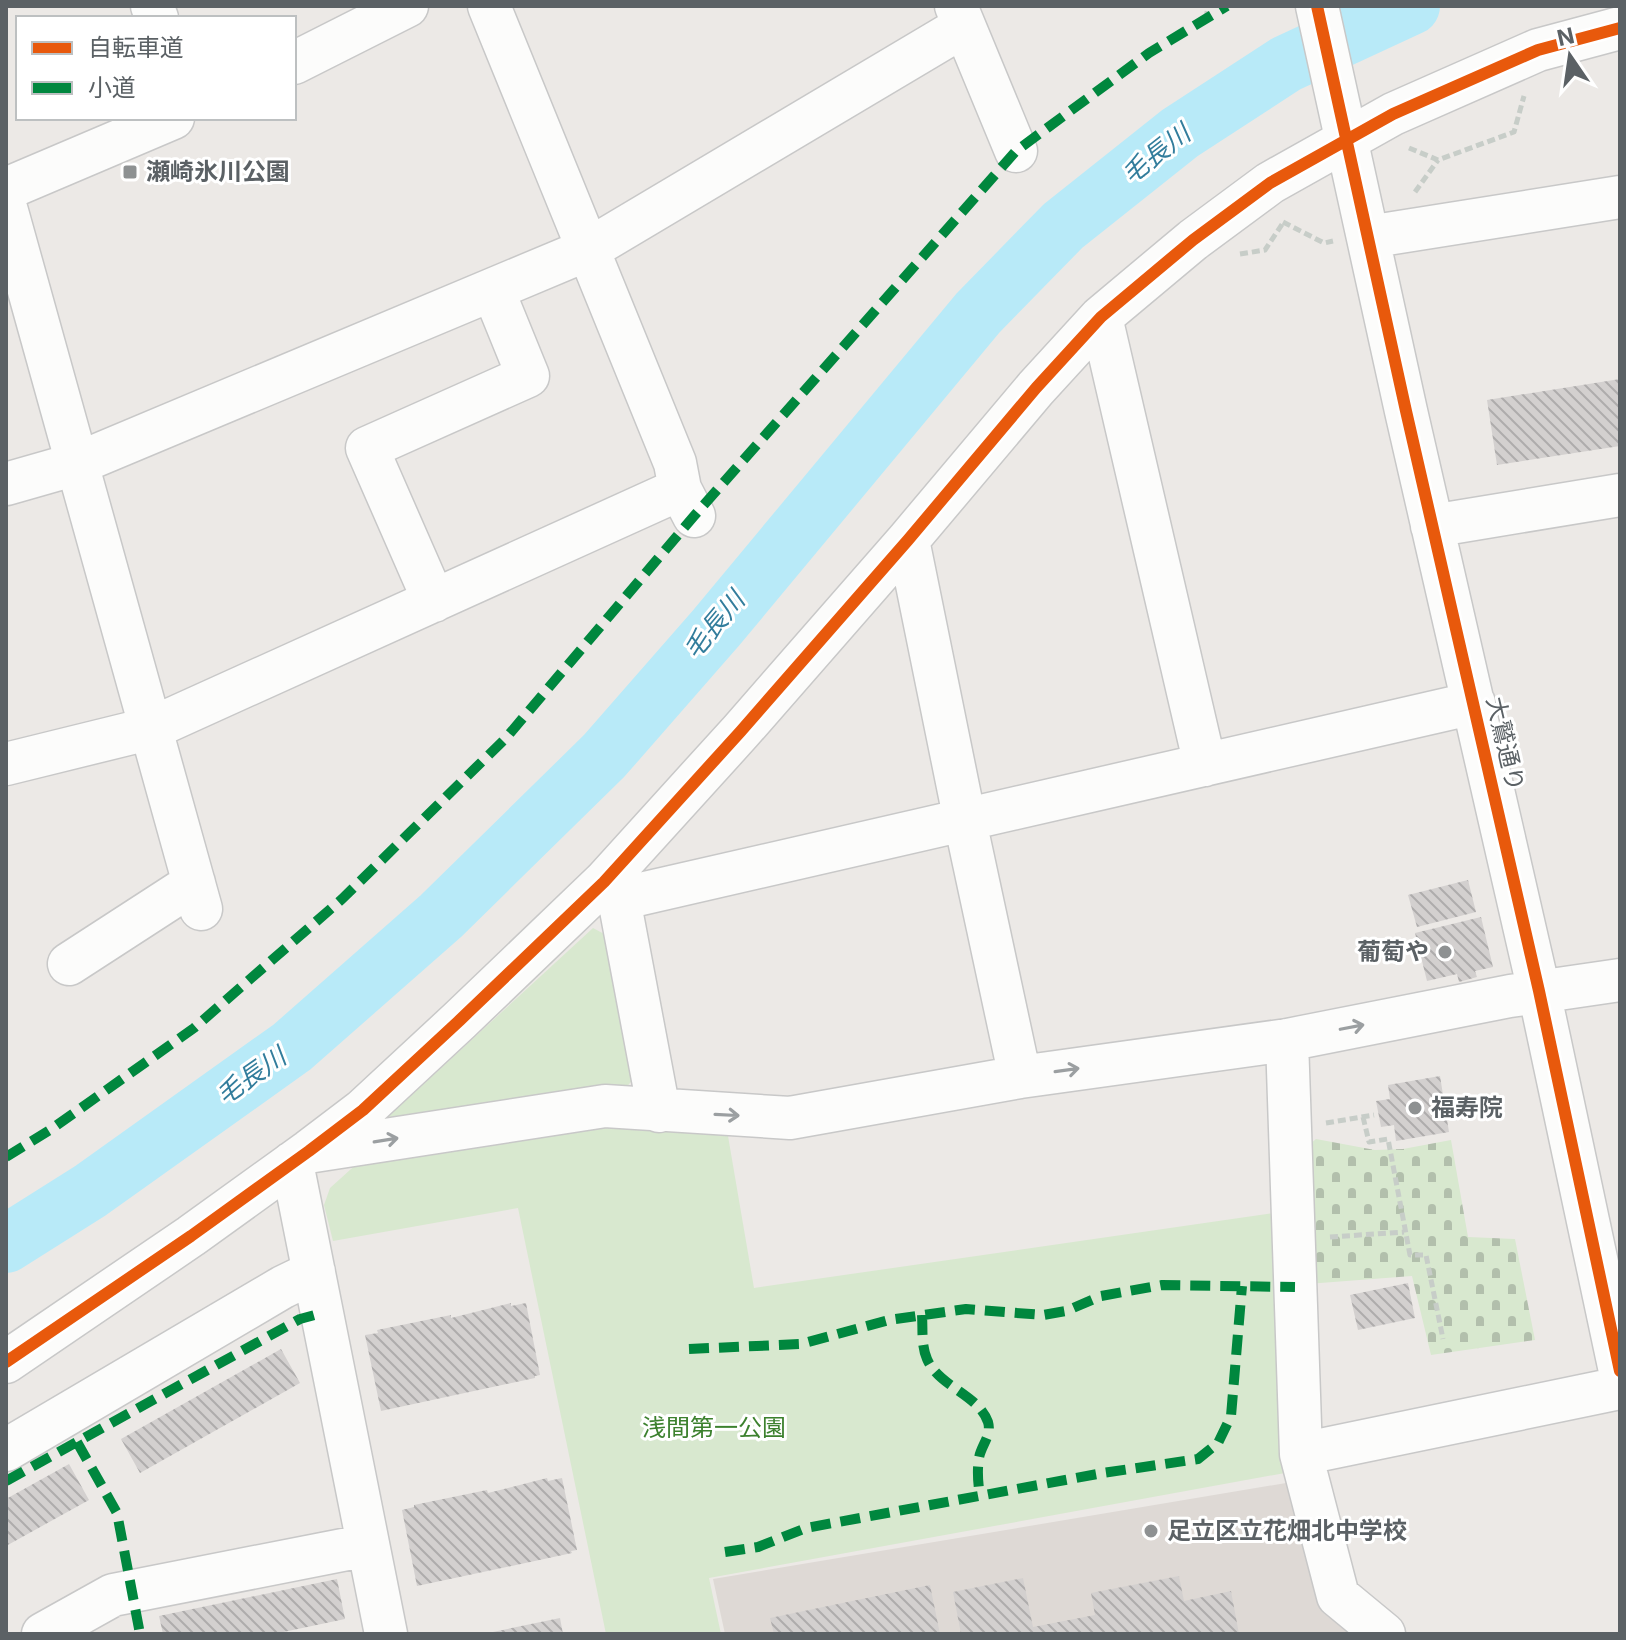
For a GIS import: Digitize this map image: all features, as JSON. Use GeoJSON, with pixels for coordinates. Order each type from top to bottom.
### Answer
{"type":"FeatureCollection","features":[{"type":"Feature","properties":{"kind":"street"},"geometry":{"type":"LineString","coordinates":[[296,62],[407,6]]}},
{"type":"Feature","properties":{"kind":"street"},"geometry":{"type":"LineString","coordinates":[[6,764],[152,728],[434,601],[687,502],[675,463],[489,6]]}},
{"type":"Feature","properties":{"kind":"street","name":"大鷲通り"},"geometry":{"type":"LineString","coordinates":[[1317,6],[1346,132],[1351,239],[1432,526],[1539,991],[1620,1371]]}},
{"type":"Feature","properties":{"kind":"street"},"geometry":{"type":"LineString","coordinates":[[6,484],[76,464],[589,249],[961,12],[1016,151]]}},
{"type":"Feature","properties":{"kind":"street"},"geometry":{"type":"LineString","coordinates":[[6,1362],[299,1165],[612,891],[741,731],[1036,388],[1101,317],[1227,213],[1346,132],[1538,50],[1620,28]]}},
{"type":"Feature","properties":{"kind":"street"},"geometry":{"type":"LineString","coordinates":[[6,189],[168,120]]}},
{"type":"Feature","properties":{"kind":"street"},"geometry":{"type":"LineString","coordinates":[[1351,239],[1620,197]]}},
{"type":"Feature","properties":{"kind":"street"},"geometry":{"type":"LineString","coordinates":[[6,208],[198,896],[69,964]]}},
{"type":"Feature","properties":{"kind":"street"},"geometry":{"type":"LineString","coordinates":[[434,601],[367,448],[528,376],[493,290]]}},
{"type":"Feature","properties":{"kind":"street"},"geometry":{"type":"LineString","coordinates":[[1101,317],[1205,765]]}},
{"type":"Feature","properties":{"kind":"street"},"geometry":{"type":"LineString","coordinates":[[1432,526],[1620,495]]}},
{"type":"Feature","properties":{"kind":"street"},"geometry":{"type":"LineString","coordinates":[[908,540],[1020,1077]]}},
{"type":"Feature","properties":{"kind":"street"},"geometry":{"type":"LineString","coordinates":[[612,891],[965,821],[1474,703]]}},
{"type":"Feature","properties":{"kind":"street"},"geometry":{"type":"LineString","coordinates":[[612,891],[659,1111]]}},
{"type":"Feature","properties":{"kind":"street"},"geometry":{"type":"LineString","coordinates":[[299,1165],[605,1106],[790,1118],[1020,1077],[1287,1040],[1539,991],[1620,980]]}},
{"type":"Feature","properties":{"kind":"street"},"geometry":{"type":"LineString","coordinates":[[1287,1040],[1301,1454],[1338,1596],[1384,1634]]}},
{"type":"Feature","properties":{"kind":"street"},"geometry":{"type":"LineString","coordinates":[[299,1165],[314,1272],[386,1634]]}},
{"type":"Feature","properties":{"kind":"street"},"geometry":{"type":"LineString","coordinates":[[6,1450],[283,1287],[314,1272]]}},
{"type":"Feature","properties":{"kind":"street"},"geometry":{"type":"LineString","coordinates":[[1301,1454],[1620,1388]]}},
{"type":"Feature","properties":{"kind":"street"},"geometry":{"type":"LineString","coordinates":[[43,1634],[113,1595],[368,1545]]}},
{"type":"Feature","properties":{"kind":"path"},"geometry":{"type":"LineString","coordinates":[[1206,19],[1208,6]]}},
{"type":"Feature","properties":{"kind":"path"},"geometry":{"type":"LineString","coordinates":[[1401,145],[1438,160],[1514,132],[1538,50]]}},
{"type":"Feature","properties":{"kind":"path"},"geometry":{"type":"LineString","coordinates":[[1283,222],[1324,243],[1351,239]]}},
{"type":"Feature","properties":{"kind":"path"},"geometry":{"type":"LineString","coordinates":[[1290,1129],[1374,1115]]}},
{"type":"Feature","properties":{"kind":"path"},"geometry":{"type":"LineString","coordinates":[[1363,1117],[1369,1142],[1388,1139],[1410,1255],[1426,1255],[1443,1339]]}},
{"type":"Feature","properties":{"kind":"path"},"geometry":{"type":"LineString","coordinates":[[1293,1239],[1404,1232]]}},
{"type":"Feature","properties":{"kind":"shaded area","name":"足立区立花畑北中学校"},"geometry":{"type":"Polygon","coordinates":[[[1286,1483],[1328,1603],[1366,1634],[725,1634],[713,1579],[1286,1483]]]}},
{"type":"Feature","properties":{"kind":"green space"},"geometry":{"type":"Polygon","coordinates":[[[593,928],[606,935],[635,1077],[624,1090],[393,1123],[389,1116],[593,928]]]}},
{"type":"Feature","properties":{"kind":"green space","name":"浅間第一公園"},"geometry":{"type":"Polygon","coordinates":[[[605,1126],[728,1136],[754,1288],[1274,1213],[1285,1473],[709,1578],[721,1634],[606,1634],[518,1208],[333,1241],[324,1205],[330,1188],[361,1160],[605,1126]]]}},
{"type":"Feature","properties":{"kind":"green space"},"geometry":{"type":"Polygon","coordinates":[[[1316,1139],[1375,1150],[1403,1149],[1451,1140],[1468,1237],[1515,1239],[1535,1340],[1431,1355],[1412,1276],[1307,1284],[1304,1149],[1316,1139]]]}},
{"type":"Feature","properties":{"kind":"building"},"geometry":{"type":"Polygon","coordinates":[[[1620,379],[1620,446],[1497,465],[1487,400],[1620,379]]]}},
{"type":"Feature","properties":{"kind":"building"},"geometry":{"type":"Polygon","coordinates":[[[1468,880],[1476,912],[1417,927],[1408,895],[1468,880]]]}},
{"type":"Feature","properties":{"kind":"building"},"geometry":{"type":"Polygon","coordinates":[[[1481,917],[1493,967],[1475,971],[1477,977],[1459,982],[1457,974],[1427,981],[1415,933],[1481,917]]]}},
{"type":"Feature","properties":{"kind":"building"},"geometry":{"type":"Polygon","coordinates":[[[1440,1076],[1449,1132],[1396,1141],[1394,1125],[1381,1127],[1376,1101],[1390,1099],[1388,1085],[1440,1076]]]}},
{"type":"Feature","properties":{"kind":"building"},"geometry":{"type":"Polygon","coordinates":[[[1408,1283],[1415,1318],[1358,1330],[1350,1295],[1408,1283]]]}},
{"type":"Feature","properties":{"kind":"building"},"geometry":{"type":"Polygon","coordinates":[[[511,1303],[511,1306],[526,1303],[540,1375],[381,1411],[365,1335],[511,1303]]]}},
{"type":"Feature","properties":{"kind":"building"},"geometry":{"type":"Polygon","coordinates":[[[281,1349],[300,1383],[140,1473],[121,1439],[281,1349]]]}},
{"type":"Feature","properties":{"kind":"building"},"geometry":{"type":"Polygon","coordinates":[[[69,1464],[89,1500],[6,1546],[6,1499],[69,1464]]]}},
{"type":"Feature","properties":{"kind":"building"},"geometry":{"type":"Polygon","coordinates":[[[547,1478],[548,1481],[562,1478],[577,1550],[417,1586],[402,1510],[547,1478]]]}},
{"type":"Feature","properties":{"kind":"building"},"geometry":{"type":"Polygon","coordinates":[[[1179,1576],[1184,1601],[1231,1591],[1239,1634],[961,1634],[953,1592],[1023,1578],[1033,1627],[1095,1615],[1091,1593],[1179,1576]]]}},
{"type":"Feature","properties":{"kind":"building"},"geometry":{"type":"Polygon","coordinates":[[[337,1579],[345,1619],[274,1634],[163,1634],[159,1616],[337,1579]]]}},
{"type":"Feature","properties":{"kind":"building"},"geometry":{"type":"Polygon","coordinates":[[[930,1585],[940,1634],[774,1634],[770,1618],[930,1585]]]}},
{"type":"Feature","properties":{"kind":"building"},"geometry":{"type":"Polygon","coordinates":[[[560,1618],[563,1634],[488,1634],[488,1633],[560,1618]]]}},
{"type":"Feature","properties":{"kind":"waterway","name":"毛長川"},"geometry":{"type":"LineString","coordinates":[[6,1244],[90,1191],[292,1047],[441,916],[604,756],[716,628],[978,313],[1063,226],[1180,133],[1286,64],[1411,6]]}},
{"type":"Feature","properties":{"kind":"marked path"},"geometry":{"type":"LineString","coordinates":[[6,1157],[50,1130],[194,1028],[342,899],[506,738],[694,516],[1016,151],[1149,53],[1227,6]]}},
{"type":"Feature","properties":{"kind":"marked path"},"geometry":{"type":"LineString","coordinates":[[689,1349],[801,1344],[889,1320],[966,1309],[1043,1315],[1066,1311],[1101,1296],[1162,1285],[1295,1287]]}},
{"type":"Feature","properties":{"kind":"marked path"},"geometry":{"type":"LineString","coordinates":[[725,1552],[758,1547],[806,1528],[1103,1473],[1198,1459],[1218,1443],[1231,1416],[1242,1286]]}},
{"type":"Feature","properties":{"kind":"marked path"},"geometry":{"type":"LineString","coordinates":[[6,1481],[300,1319],[322,1313]]}},
{"type":"Feature","properties":{"kind":"marked path"},"geometry":{"type":"LineString","coordinates":[[922,1315],[924,1348],[933,1369],[976,1404],[988,1422],[989,1432],[978,1463],[980,1496]]}},
{"type":"Feature","properties":{"kind":"marked path"},"geometry":{"type":"LineString","coordinates":[[77,1442],[117,1513],[140,1634]]}},
{"type":"Feature","properties":{"kind":"cycle path"},"geometry":{"type":"LineString","coordinates":[[1317,6],[1539,991],[1620,1371]]}},
{"type":"Feature","properties":{"kind":"cycle path"},"geometry":{"type":"LineString","coordinates":[[6,1362],[309,1151],[363,1110],[460,1020],[604,882],[741,731],[1036,388],[1101,317],[1193,240],[1270,183],[1393,114],[1538,50],[1620,28]]}},
{"type":"Feature","properties":{"kind":"place","name":"瀬崎氷川公園"},"geometry":{"type":"Point","coordinates":[130,172]}},
{"type":"Feature","properties":{"kind":"place","name":"葡萄や"},"geometry":{"type":"Point","coordinates":[1445,952]}},
{"type":"Feature","properties":{"kind":"place","name":"福寿院"},"geometry":{"type":"Point","coordinates":[1415,1108]}},
{"type":"Feature","properties":{"kind":"place","name":"足立区立花畑北中学校"},"geometry":{"type":"Point","coordinates":[1151,1531]}}]}
